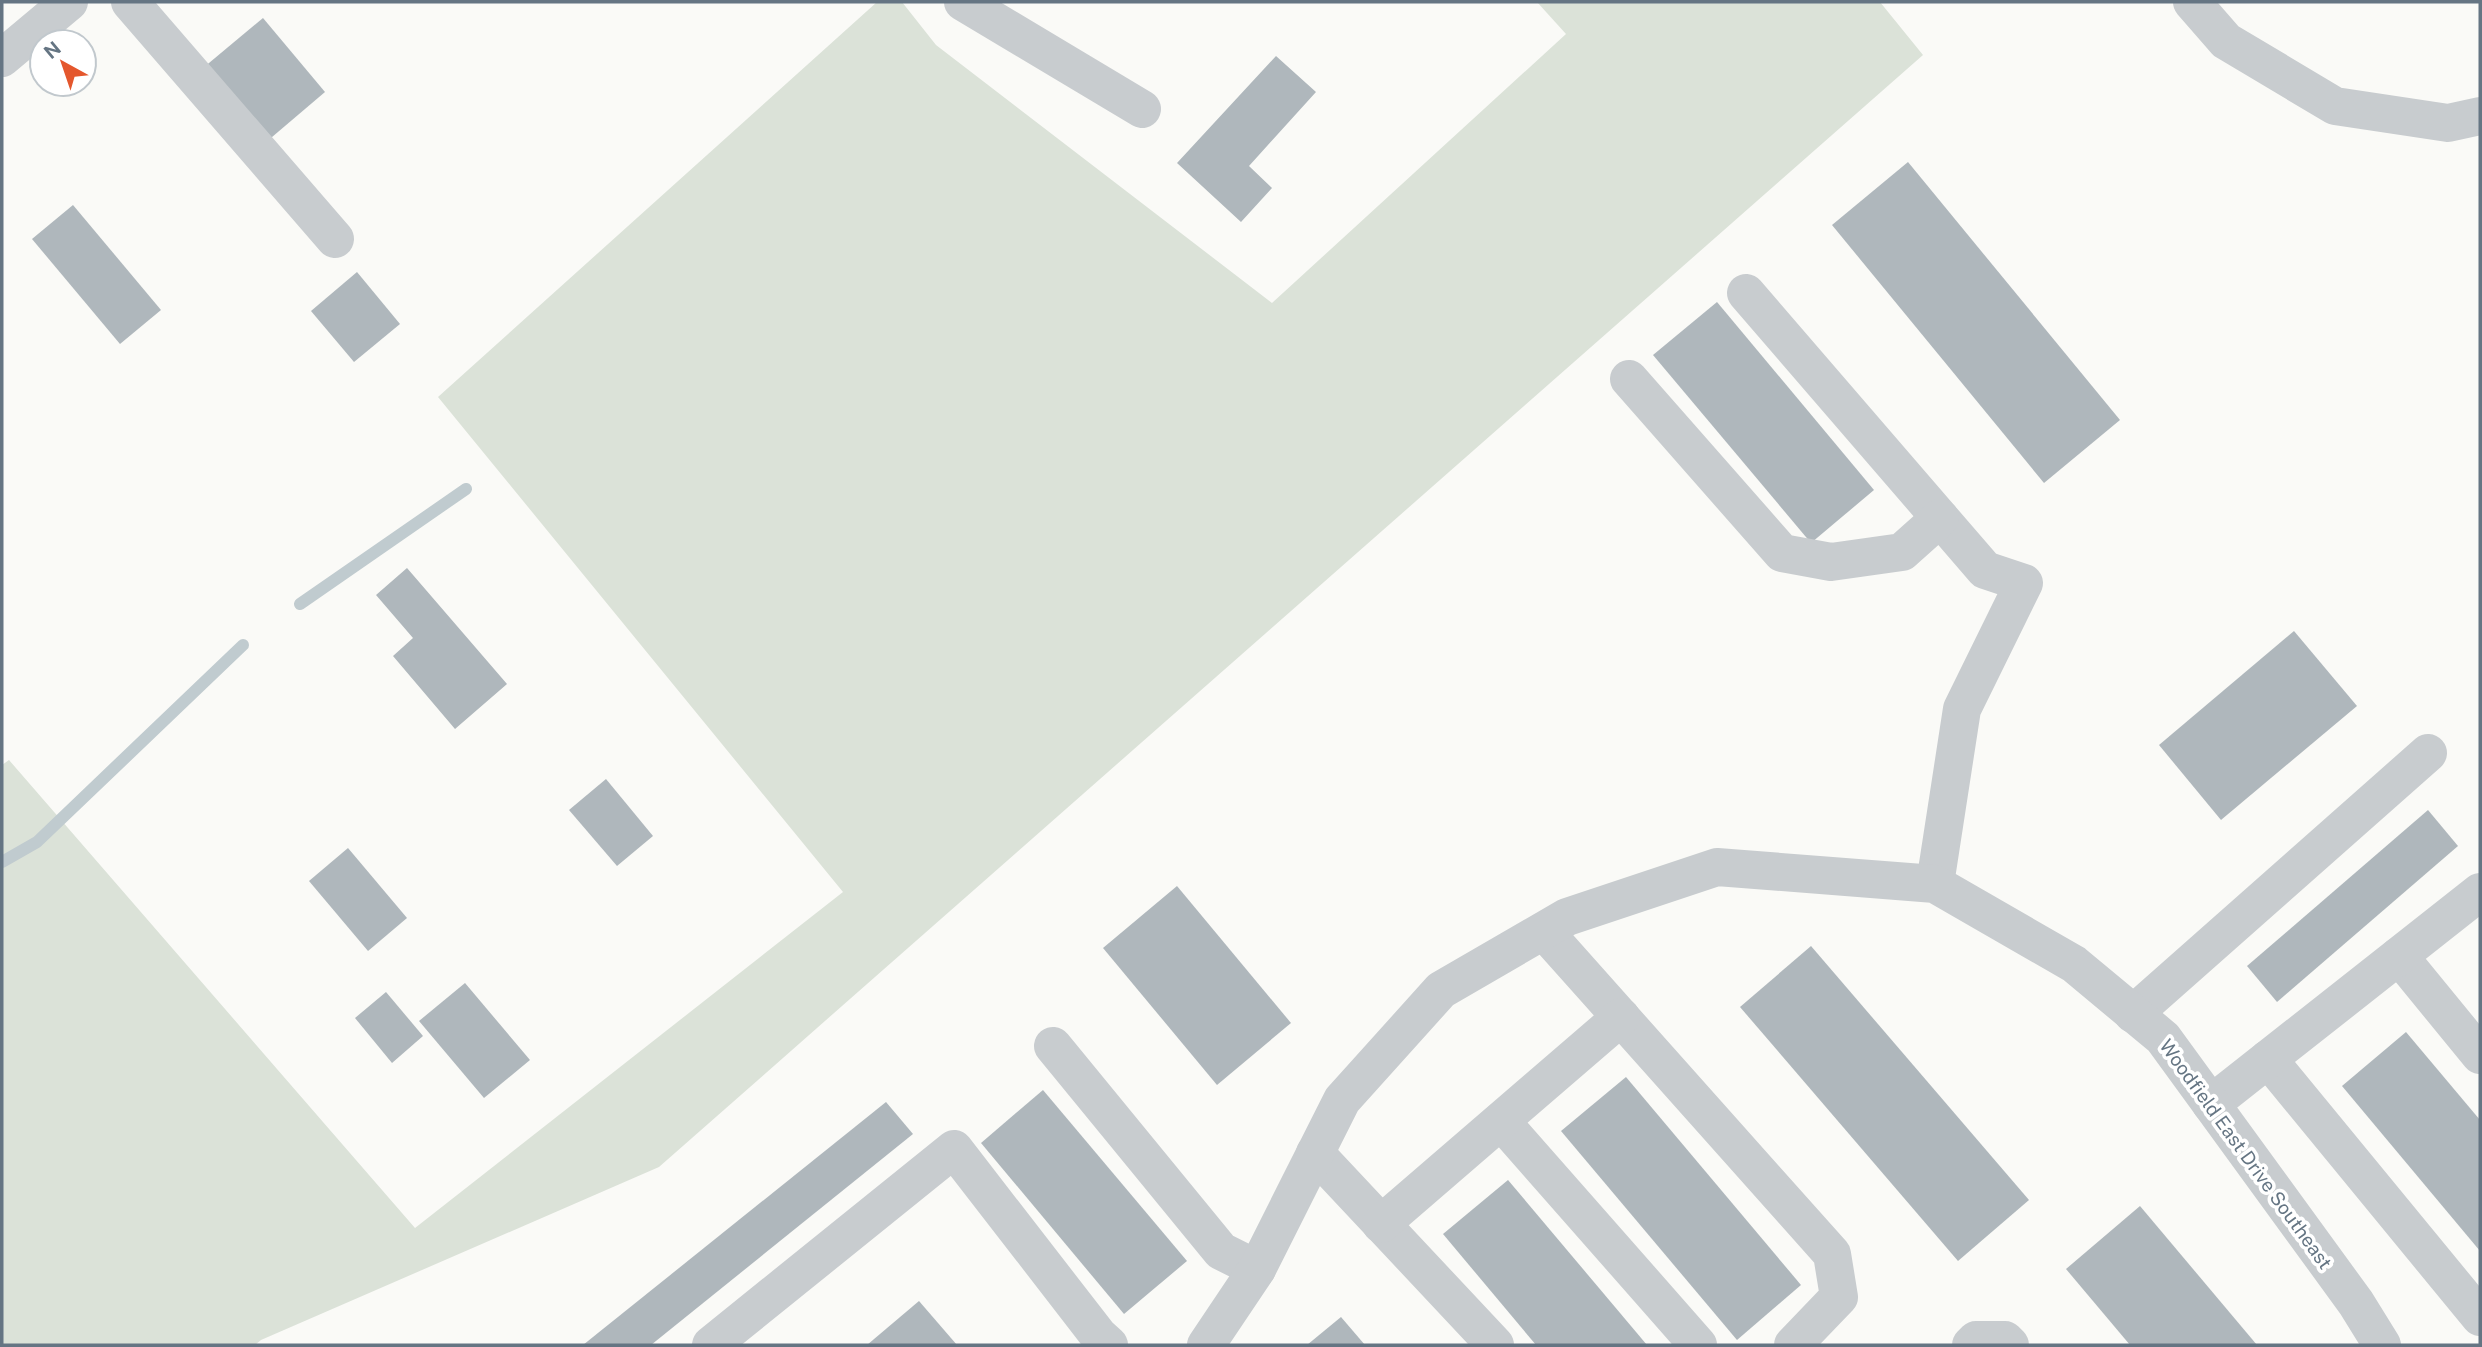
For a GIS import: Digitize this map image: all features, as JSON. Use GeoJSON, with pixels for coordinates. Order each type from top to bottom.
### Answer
{"type":"FeatureCollection","features":[{"type":"Feature","properties":{"kind":"street"},"geometry":{"type":"LineString","coordinates":[[2,58],[69,2]]}},
{"type":"Feature","properties":{"kind":"street"},"geometry":{"type":"LineString","coordinates":[[130,2],[335,239]]}},
{"type":"Feature","properties":{"kind":"street"},"geometry":{"type":"LineString","coordinates":[[963,2],[1142,109]]}},
{"type":"Feature","properties":{"kind":"street"},"geometry":{"type":"LineString","coordinates":[[2192,2],[2226,41],[2335,106],[2448,122],[2480,116]]}},
{"type":"Feature","properties":{"kind":"street"},"geometry":{"type":"LineString","coordinates":[[1746,293],[1985,570],[2024,583],[1962,709],[1935,884]]}},
{"type":"Feature","properties":{"kind":"street"},"geometry":{"type":"LineString","coordinates":[[1629,379],[1782,553],[1831,562],[1902,552],[1940,518]]}},
{"type":"Feature","properties":{"kind":"street"},"geometry":{"type":"LineString","coordinates":[[2133,1014],[2428,753]]}},
{"type":"Feature","properties":{"kind":"street","name":"Woodfield East Drive Southeast"},"geometry":{"type":"LineString","coordinates":[[1206,1345],[1257,1269],[1342,1100],[1441,990],[1567,917],[1717,867],[1935,884],[2074,964],[2163,1038],[2356,1303],[2382,1345]]}},
{"type":"Feature","properties":{"kind":"street"},"geometry":{"type":"LineString","coordinates":[[2211,1104],[2480,892]]}},
{"type":"Feature","properties":{"kind":"street"},"geometry":{"type":"LineString","coordinates":[[1544,931],[1832,1254],[1839,1297],[1793,1345]]}},
{"type":"Feature","properties":{"kind":"street"},"geometry":{"type":"LineString","coordinates":[[2399,956],[2480,1055]]}},
{"type":"Feature","properties":{"kind":"street"},"geometry":{"type":"LineString","coordinates":[[1381,1224],[1621,1017]]}},
{"type":"Feature","properties":{"kind":"street"},"geometry":{"type":"LineString","coordinates":[[1053,1046],[1221,1251],[1257,1269]]}},
{"type":"Feature","properties":{"kind":"street"},"geometry":{"type":"LineString","coordinates":[[2268,1059],[2480,1317]]}},
{"type":"Feature","properties":{"kind":"street"},"geometry":{"type":"LineString","coordinates":[[1501,1121],[1698,1345]]}},
{"type":"Feature","properties":{"kind":"street"},"geometry":{"type":"LineString","coordinates":[[710,1345],[954,1149],[1098,1335],[1109,1345]]}},
{"type":"Feature","properties":{"kind":"street"},"geometry":{"type":"LineString","coordinates":[[1315,1153],[1495,1345]]}},
{"type":"Feature","properties":{"kind":"street"},"geometry":{"type":"LineString","coordinates":[[1971,1345],[1976,1340],[2005,1340],[2010,1345]]}},
{"type":"Feature","properties":{"kind":"shaded area"},"geometry":{"type":"Polygon","coordinates":[[[877,2],[902,2],[936,45],[1272,303],[1566,34],[1537,2],[1880,2],[1923,55],[659,1167],[261,1340],[255,1345],[2,1345],[2,765],[9,760],[415,1228],[843,892],[438,397],[877,2]]]}},
{"type":"Feature","properties":{"kind":"building"},"geometry":{"type":"Polygon","coordinates":[[[263,18],[325,92],[265,143],[203,68],[263,18]]]}},
{"type":"Feature","properties":{"kind":"building"},"geometry":{"type":"Polygon","coordinates":[[[1276,56],[1316,92],[1249,166],[1272,188],[1241,222],[1177,163],[1276,56]]]}},
{"type":"Feature","properties":{"kind":"building"},"geometry":{"type":"Polygon","coordinates":[[[1908,162],[2120,420],[2044,483],[1832,225],[1908,162]]]}},
{"type":"Feature","properties":{"kind":"building"},"geometry":{"type":"Polygon","coordinates":[[[73,205],[161,310],[120,344],[32,239],[73,205]]]}},
{"type":"Feature","properties":{"kind":"building"},"geometry":{"type":"Polygon","coordinates":[[[357,272],[400,324],[354,362],[311,311],[357,272]]]}},
{"type":"Feature","properties":{"kind":"building"},"geometry":{"type":"Polygon","coordinates":[[[1717,302],[1874,490],[1811,543],[1653,355],[1717,302]]]}},
{"type":"Feature","properties":{"kind":"building"},"geometry":{"type":"Polygon","coordinates":[[[407,568],[507,684],[455,729],[393,656],[413,638],[376,595],[407,568]]]}},
{"type":"Feature","properties":{"kind":"building"},"geometry":{"type":"Polygon","coordinates":[[[2294,631],[2357,706],[2221,820],[2159,745],[2294,631]]]}},
{"type":"Feature","properties":{"kind":"building"},"geometry":{"type":"Polygon","coordinates":[[[606,779],[653,836],[617,866],[569,810],[606,779]]]}},
{"type":"Feature","properties":{"kind":"building"},"geometry":{"type":"Polygon","coordinates":[[[2428,810],[2458,846],[2277,1002],[2247,966],[2428,810]]]}},
{"type":"Feature","properties":{"kind":"building"},"geometry":{"type":"Polygon","coordinates":[[[348,848],[407,918],[368,951],[309,881],[348,848]]]}},
{"type":"Feature","properties":{"kind":"building"},"geometry":{"type":"Polygon","coordinates":[[[1177,886],[1291,1023],[1217,1085],[1103,948],[1177,886]]]}},
{"type":"Feature","properties":{"kind":"building"},"geometry":{"type":"Polygon","coordinates":[[[1811,946],[2029,1200],[1958,1261],[1740,1007],[1811,946]]]}},
{"type":"Feature","properties":{"kind":"building"},"geometry":{"type":"Polygon","coordinates":[[[465,983],[530,1060],[484,1098],[419,1021],[465,983]]]}},
{"type":"Feature","properties":{"kind":"building"},"geometry":{"type":"Polygon","coordinates":[[[386,992],[423,1036],[392,1063],[355,1018],[386,992]]]}},
{"type":"Feature","properties":{"kind":"building"},"geometry":{"type":"Polygon","coordinates":[[[2406,1032],[2480,1120],[2480,1251],[2342,1086],[2406,1032]]]}},
{"type":"Feature","properties":{"kind":"building"},"geometry":{"type":"Polygon","coordinates":[[[1626,1077],[1801,1285],[1737,1340],[1561,1131],[1626,1077]]]}},
{"type":"Feature","properties":{"kind":"building"},"geometry":{"type":"Polygon","coordinates":[[[1043,1090],[1187,1261],[1124,1314],[981,1143],[1043,1090]]]}},
{"type":"Feature","properties":{"kind":"building"},"geometry":{"type":"Polygon","coordinates":[[[886,1102],[913,1134],[651,1345],[583,1345],[886,1102]]]}},
{"type":"Feature","properties":{"kind":"building"},"geometry":{"type":"Polygon","coordinates":[[[1508,1180],[1647,1345],[1536,1345],[1443,1234],[1508,1180]]]}},
{"type":"Feature","properties":{"kind":"building"},"geometry":{"type":"Polygon","coordinates":[[[2140,1206],[2257,1345],[2130,1345],[2066,1269],[2140,1206]]]}},
{"type":"Feature","properties":{"kind":"building"},"geometry":{"type":"Polygon","coordinates":[[[919,1301],[957,1345],[867,1345],[919,1301]]]}},
{"type":"Feature","properties":{"kind":"building"},"geometry":{"type":"Polygon","coordinates":[[[1341,1317],[1365,1345],[1307,1345],[1341,1317]]]}},
{"type":"Feature","properties":{"kind":"waterway"},"geometry":{"type":"LineString","coordinates":[[300,604],[466,489]]}},
{"type":"Feature","properties":{"kind":"waterway"},"geometry":{"type":"LineString","coordinates":[[2,862],[37,842],[243,645]]}}]}
